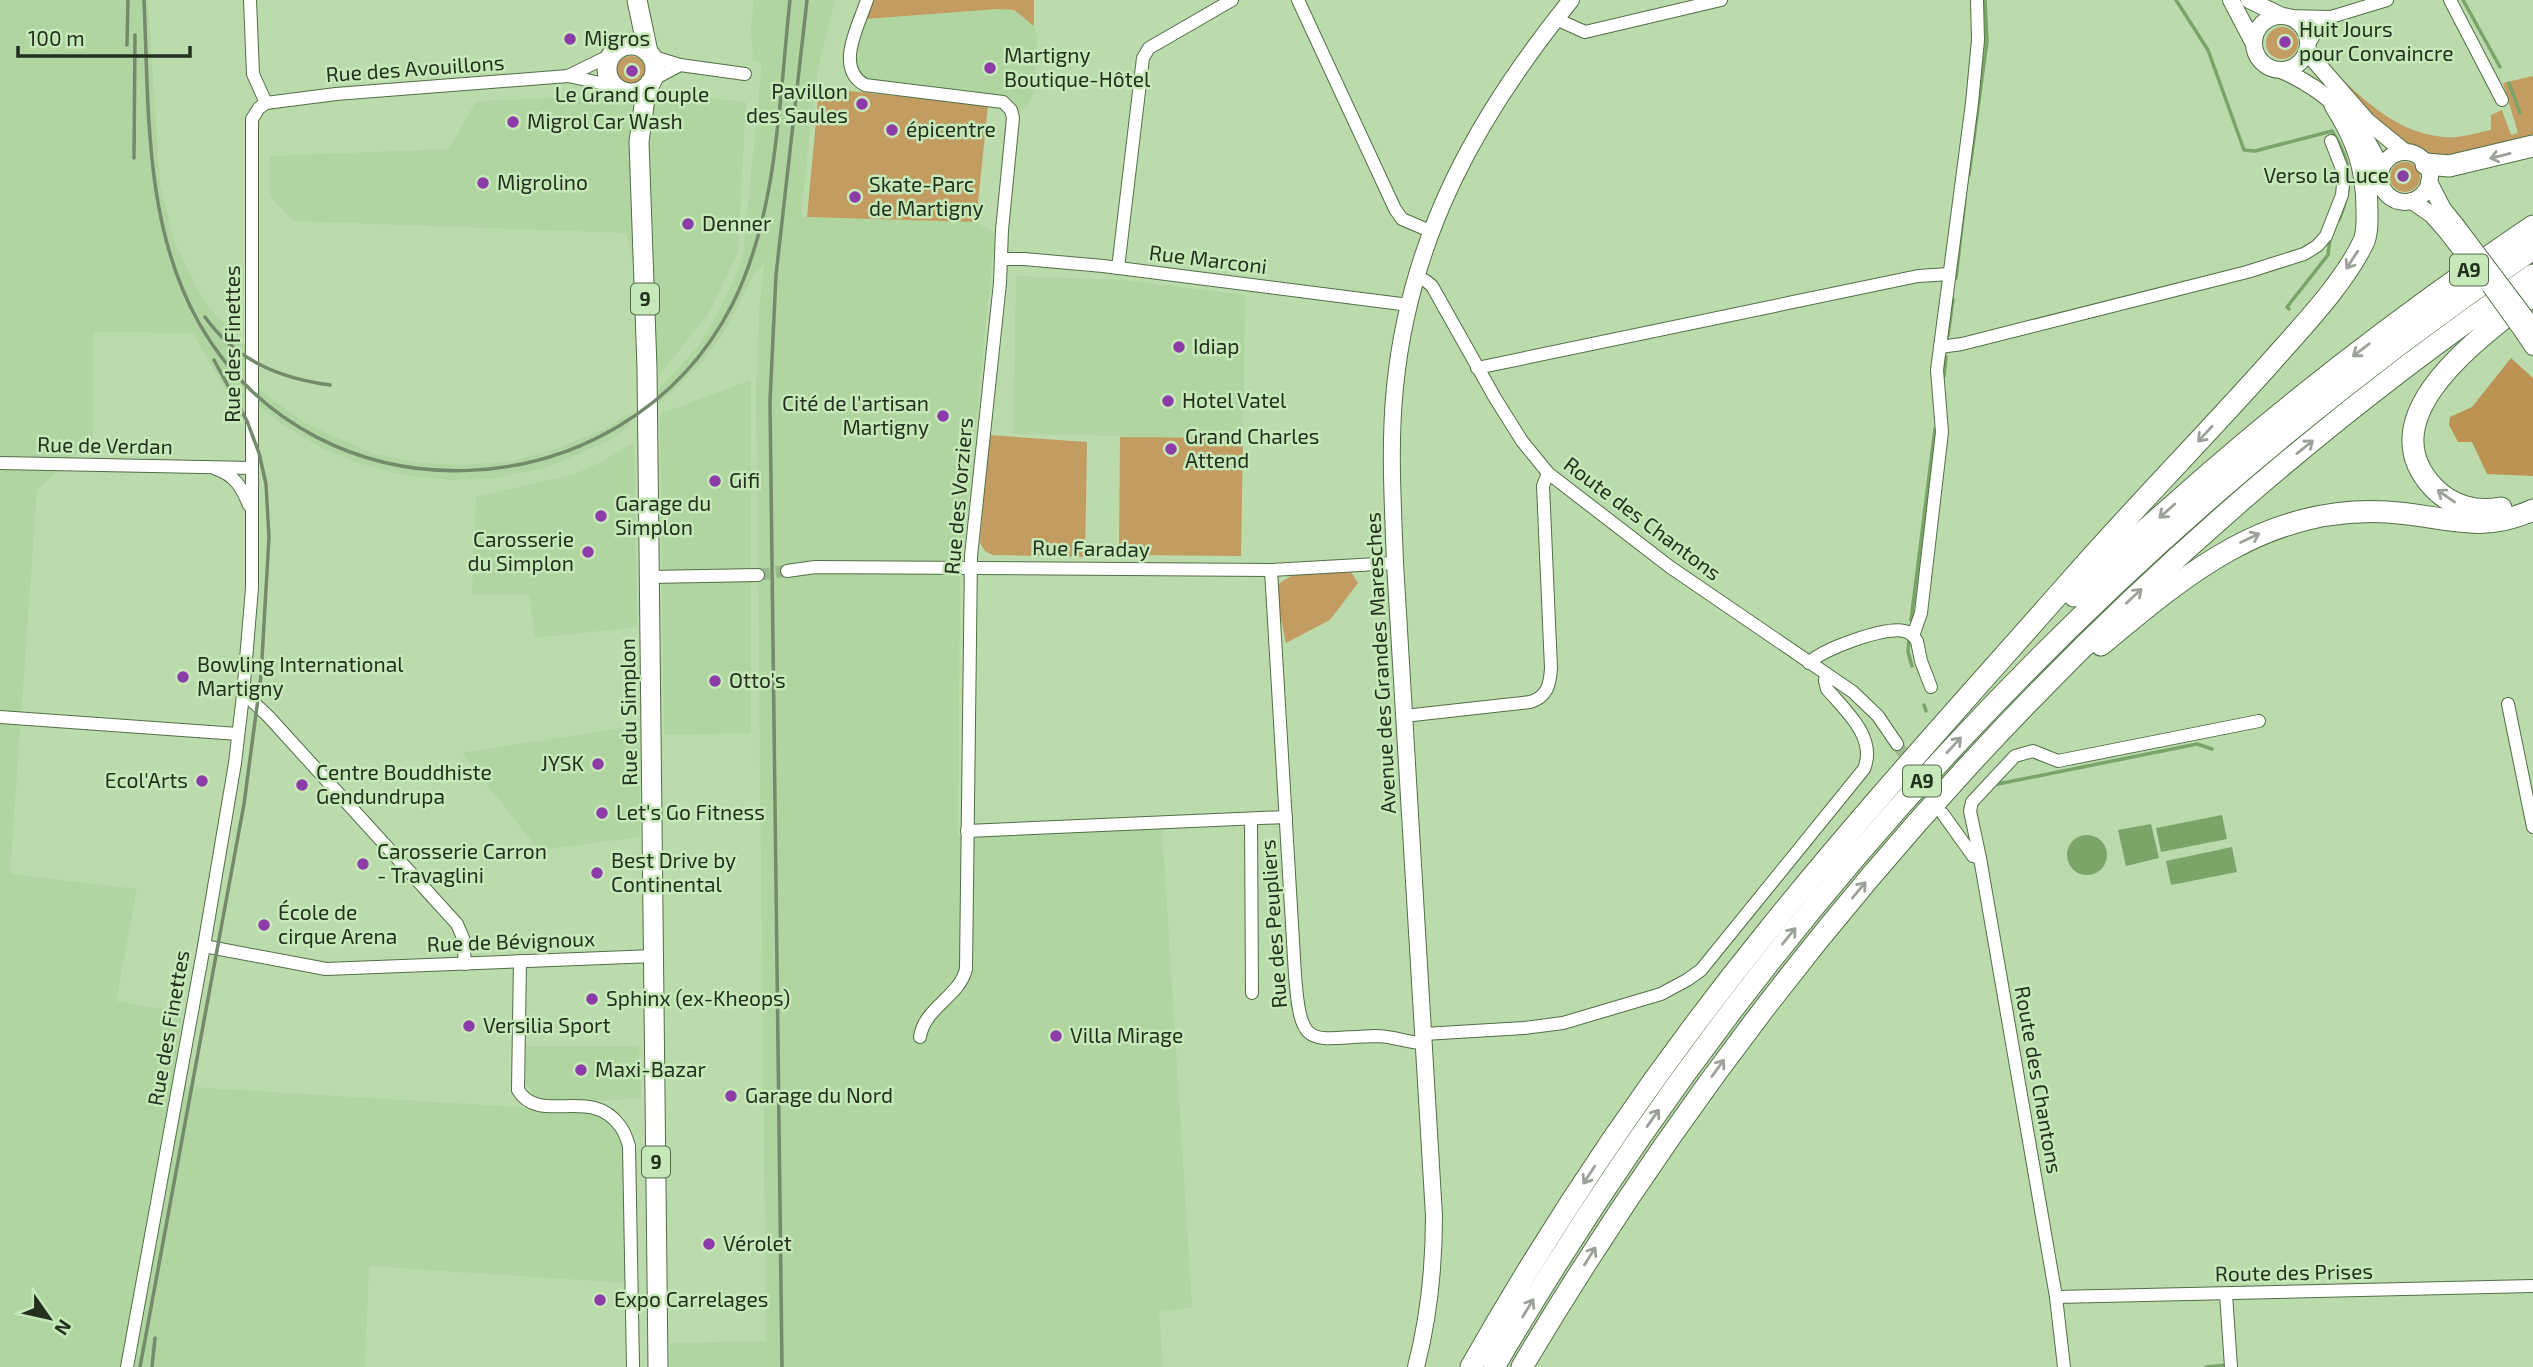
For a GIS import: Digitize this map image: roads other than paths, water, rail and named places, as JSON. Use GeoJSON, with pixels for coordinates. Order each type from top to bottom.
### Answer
{"type":"FeatureCollection","features":[{"type":"Feature","properties":{"kind":"highway"},"geometry":{"type":"LineString","coordinates":[[2335,105],[2354,138],[2365,171],[2367,236]]}},
{"type":"Feature","properties":{"kind":"highway"},"geometry":{"type":"LineString","coordinates":[[2428,173],[2533,146]]}},
{"type":"Feature","properties":{"kind":"highway"},"geometry":{"type":"LineString","coordinates":[[1869,810],[2108,539],[2285,346],[2343,275],[2367,236],[2375,217],[2382,180]]}},
{"type":"Feature","properties":{"kind":"highway","name":"A9"},"geometry":{"type":"LineString","coordinates":[[1471,1367],[1559,1221],[1663,1068],[1765,933],[1869,810],[2082,588],[2194,487],[2347,360],[2533,226]]}},
{"type":"Feature","properties":{"kind":"highway","name":"A9"},"geometry":{"type":"LineString","coordinates":[[1494,1367],[1584,1219],[1702,1049],[1818,900],[1940,760],[2071,625],[2206,502],[2362,373],[2533,249]]}},
{"type":"Feature","properties":{"kind":"highway"},"geometry":{"type":"LineString","coordinates":[[1523,1367],[1625,1203],[1741,1037],[1848,902],[1966,768],[2119,610],[2232,508],[2367,397],[2533,275]]}},
{"type":"Feature","properties":{"kind":"highway"},"geometry":{"type":"LineString","coordinates":[[2533,295],[2457,360],[2436,382],[2418,411],[2414,438],[2416,457],[2424,475],[2436,490],[2452,501],[2470,508],[2487,510],[2515,505],[2533,497]]}},
{"type":"Feature","properties":{"kind":"highway"},"geometry":{"type":"LineString","coordinates":[[1966,768],[2103,643],[2201,566],[2250,538],[2292,522],[2341,513],[2394,513],[2481,524],[2506,520],[2533,510]]}},
{"type":"Feature","properties":{"kind":"main road","name":"9"},"geometry":{"type":"LineString","coordinates":[[617,89],[607,72],[628,29],[636,0]]}},
{"type":"Feature","properties":{"kind":"main road","name":"9"},"geometry":{"type":"LineString","coordinates":[[636,0],[655,68],[651,81]]}},
{"type":"Feature","properties":{"kind":"main road","name":"Avenue des Grandes Maresches"},"geometry":{"type":"LineString","coordinates":[[1416,1367],[1427,1312],[1434,1242],[1391,474],[1392,421],[1399,356],[1409,305],[1430,231],[1467,150],[1484,120],[1571,0]]}},
{"type":"Feature","properties":{"kind":"main road"},"geometry":{"type":"LineString","coordinates":[[2231,0],[2256,54],[2264,64],[2308,82],[2368,139],[2382,180],[2397,201],[2412,201],[2422,195],[2428,173]]}},
{"type":"Feature","properties":{"kind":"main road"},"geometry":{"type":"LineString","coordinates":[[2249,0],[2295,19],[2302,25],[2308,48],[2367,121],[2405,152],[2418,156],[2428,173],[2451,229],[2530,329],[2533,347]]}},
{"type":"Feature","properties":{"kind":"main road"},"geometry":{"type":"LineString","coordinates":[[2254,45],[2256,32],[2261,25],[2271,17],[2283,16]]}},
{"type":"Feature","properties":{"kind":"main road"},"geometry":{"type":"LineString","coordinates":[[616,51],[635,45],[649,54]]}},
{"type":"Feature","properties":{"kind":"main road"},"geometry":{"type":"LineString","coordinates":[[2281,70],[2297,65],[2308,48]]}},
{"type":"Feature","properties":{"kind":"main road"},"geometry":{"type":"LineString","coordinates":[[617,89],[636,93],[651,81]]}},
{"type":"Feature","properties":{"kind":"main road","name":"Rue du Simplon"},"geometry":{"type":"LineString","coordinates":[[651,81],[645,98],[639,142],[647,368],[659,1367]]}},
{"type":"Feature","properties":{"kind":"main road","name":"Rue du Simplon"},"geometry":{"type":"LineString","coordinates":[[617,89],[630,112],[639,142]]}},
{"type":"Feature","properties":{"kind":"main road"},"geometry":{"type":"LineString","coordinates":[[2382,180],[2390,158],[2405,152]]}},
{"type":"Feature","properties":{"kind":"main road"},"geometry":{"type":"LineString","coordinates":[[2412,201],[2451,229]]}},
{"type":"Feature","properties":{"kind":"street"},"geometry":{"type":"LineString","coordinates":[[250,0],[253,74],[266,103]]}},
{"type":"Feature","properties":{"kind":"street","name":"Rue des Vorziers"},"geometry":{"type":"LineString","coordinates":[[867,0],[849,54],[854,76],[865,85],[1003,102],[1011,110],[1013,132],[971,567],[965,974],[925,1022],[920,1037]]}},
{"type":"Feature","properties":{"kind":"street"},"geometry":{"type":"LineString","coordinates":[[1118,268],[1143,58],[1149,48],[1232,0]]}},
{"type":"Feature","properties":{"kind":"street"},"geometry":{"type":"LineString","coordinates":[[1298,0],[1395,209],[1402,219],[1430,231]]}},
{"type":"Feature","properties":{"kind":"street"},"geometry":{"type":"LineString","coordinates":[[1556,19],[1585,32],[1721,0]]}},
{"type":"Feature","properties":{"kind":"street"},"geometry":{"type":"LineString","coordinates":[[1913,636],[1921,613],[1940,459],[1942,421],[1937,379],[1978,40],[1977,0]]}},
{"type":"Feature","properties":{"kind":"street"},"geometry":{"type":"LineString","coordinates":[[2283,16],[2331,17],[2387,0]]}},
{"type":"Feature","properties":{"kind":"street"},"geometry":{"type":"LineString","coordinates":[[2450,0],[2502,100]]}},
{"type":"Feature","properties":{"kind":"street"},"geometry":{"type":"LineString","coordinates":[[2308,48],[2319,27],[2331,17]]}},
{"type":"Feature","properties":{"kind":"street","name":"Rue des Avouillons"},"geometry":{"type":"LineString","coordinates":[[568,76],[616,51]]}},
{"type":"Feature","properties":{"kind":"street"},"geometry":{"type":"LineString","coordinates":[[649,54],[680,65],[745,74]]}},
{"type":"Feature","properties":{"kind":"street"},"geometry":{"type":"LineString","coordinates":[[651,81],[680,65]]}},
{"type":"Feature","properties":{"kind":"street","name":"Rue des Avouillons"},"geometry":{"type":"LineString","coordinates":[[266,103],[336,94],[568,76],[617,89]]}},
{"type":"Feature","properties":{"kind":"street","name":"Rue des Finettes"},"geometry":{"type":"LineString","coordinates":[[127,1367],[204,946],[243,695],[252,588],[252,120],[259,108],[266,103]]}},
{"type":"Feature","properties":{"kind":"street"},"geometry":{"type":"LineString","coordinates":[[1940,346],[1975,341],[2247,272],[2304,254],[2326,236],[2342,195],[2344,174],[2331,141]]}},
{"type":"Feature","properties":{"kind":"street","name":"Rue Marconi"},"geometry":{"type":"LineString","coordinates":[[1002,259],[1118,268],[1409,305]]}},
{"type":"Feature","properties":{"kind":"street"},"geometry":{"type":"LineString","coordinates":[[1477,368],[1918,276],[1949,274]]}},
{"type":"Feature","properties":{"kind":"street","name":"Route des Chantons"},"geometry":{"type":"LineString","coordinates":[[1417,277],[1432,286],[1477,368],[1522,441],[1548,473],[1661,561],[1865,703],[1885,724],[1897,744]]}},
{"type":"Feature","properties":{"kind":"street","name":"Rue de Verdan"},"geometry":{"type":"LineString","coordinates":[[0,463],[252,468]]}},
{"type":"Feature","properties":{"kind":"street","name":"Rue de Verdan"},"geometry":{"type":"LineString","coordinates":[[209,467],[224,471],[238,483],[252,511]]}},
{"type":"Feature","properties":{"kind":"street"},"geometry":{"type":"LineString","coordinates":[[1404,716],[1530,702],[1541,697],[1547,690],[1551,668],[1543,486],[1548,473]]}},
{"type":"Feature","properties":{"kind":"street","name":"Rue Faraday"},"geometry":{"type":"LineString","coordinates":[[787,571],[815,567],[1271,570],[1395,563]]}},
{"type":"Feature","properties":{"kind":"street","name":"Rue des Peupliers"},"geometry":{"type":"LineString","coordinates":[[1271,570],[1298,1012],[1303,1025],[1310,1033],[1322,1039],[1389,1036],[1424,1039],[1563,1023],[1661,994],[1701,970],[1864,769],[1868,758],[1865,739],[1827,689],[1826,674]]}},
{"type":"Feature","properties":{"kind":"street"},"geometry":{"type":"LineString","coordinates":[[650,577],[758,575]]}},
{"type":"Feature","properties":{"kind":"street"},"geometry":{"type":"LineString","coordinates":[[1809,663],[1824,651],[1876,634],[1902,630],[1917,641],[1931,687]]}},
{"type":"Feature","properties":{"kind":"street"},"geometry":{"type":"LineString","coordinates":[[243,695],[269,717],[457,924],[463,938],[466,964]]}},
{"type":"Feature","properties":{"kind":"street"},"geometry":{"type":"LineString","coordinates":[[2508,704],[2533,827]]}},
{"type":"Feature","properties":{"kind":"street"},"geometry":{"type":"LineString","coordinates":[[0,717],[238,734]]}},
{"type":"Feature","properties":{"kind":"street","name":"Route des Chantons"},"geometry":{"type":"LineString","coordinates":[[2064,1367],[2056,1297],[1970,811],[1972,802],[2015,756],[2033,751],[2058,761],[2259,721]]}},
{"type":"Feature","properties":{"kind":"street"},"geometry":{"type":"LineString","coordinates":[[1943,814],[1973,856],[1980,858]]}},
{"type":"Feature","properties":{"kind":"street","name":"Rue des Peupliers"},"geometry":{"type":"LineString","coordinates":[[967,831],[1286,817]]}},
{"type":"Feature","properties":{"kind":"street","name":"Rue des Peupliers"},"geometry":{"type":"LineString","coordinates":[[1251,820],[1252,993]]}},
{"type":"Feature","properties":{"kind":"street","name":"Rue de Bévignoux"},"geometry":{"type":"LineString","coordinates":[[204,946],[327,969],[654,956]]}},
{"type":"Feature","properties":{"kind":"street"},"geometry":{"type":"LineString","coordinates":[[520,961],[518,1090],[525,1101],[536,1106],[588,1105],[607,1113],[621,1126],[629,1146],[633,1367]]}},
{"type":"Feature","properties":{"kind":"street","name":"Route des Prises"},"geometry":{"type":"LineString","coordinates":[[2056,1297],[2533,1286]]}},
{"type":"Feature","properties":{"kind":"street"},"geometry":{"type":"LineString","coordinates":[[2226,1294],[2231,1367]]}},
{"type":"Feature","properties":{"kind":"waterway"},"geometry":{"type":"LineString","coordinates":[[1969,175],[1987,41],[1985,0]]}},
{"type":"Feature","properties":{"kind":"waterway"},"geometry":{"type":"LineString","coordinates":[[2176,0],[2208,50],[2244,150],[2255,151],[2332,131],[2344,154],[2349,174],[2347,196],[2339,220]]}},
{"type":"Feature","properties":{"kind":"waterway"},"geometry":{"type":"LineString","coordinates":[[2463,0],[2500,67]]}},
{"type":"Feature","properties":{"kind":"waterway"},"geometry":{"type":"LineString","coordinates":[[2509,83],[2520,113]]}},
{"type":"Feature","properties":{"kind":"waterway"},"geometry":{"type":"LineString","coordinates":[[1956,278],[1965,200]]}},
{"type":"Feature","properties":{"kind":"waterway"},"geometry":{"type":"LineString","coordinates":[[2289,309],[2287,307],[2328,255],[2330,239]]}},
{"type":"Feature","properties":{"kind":"waterway"},"geometry":{"type":"LineString","coordinates":[[1948,336],[1953,299]]}},
{"type":"Feature","properties":{"kind":"waterway"},"geometry":{"type":"LineString","coordinates":[[1944,376],[1946,357]]}},
{"type":"Feature","properties":{"kind":"waterway"},"geometry":{"type":"LineString","coordinates":[[1911,620],[1935,429]]}},
{"type":"Feature","properties":{"kind":"waterway"},"geometry":{"type":"LineString","coordinates":[[1909,639],[1908,652],[1912,666]]}},
{"type":"Feature","properties":{"kind":"waterway"},"geometry":{"type":"LineString","coordinates":[[1924,705],[1926,711]]}},
{"type":"Feature","properties":{"kind":"waterway"},"geometry":{"type":"LineString","coordinates":[[1993,785],[2197,744],[2212,749]]}},
{"type":"Feature","properties":{"kind":"waterway"},"geometry":{"type":"LineString","coordinates":[[2206,1367],[2226,1365]]}},
{"type":"Feature","properties":{"kind":"tunnel"},"geometry":{"type":"LineString","coordinates":[[758,575],[787,571]]}},
{"type":"Feature","properties":{"kind":"tunnel"},"geometry":{"type":"LineString","coordinates":[[1897,744],[1939,808]]}},
{"type":"Feature","properties":{"kind":"railway"},"geometry":{"type":"LineString","coordinates":[[127,45],[128,0]]}},
{"type":"Feature","properties":{"kind":"railway"},"geometry":{"type":"LineString","coordinates":[[144,0],[149,125],[159,207],[181,286],[199,323],[251,391],[317,437],[391,464],[470,470],[547,457],[620,425],[683,374],[732,305],[747,270],[768,195],[790,0]]}},
{"type":"Feature","properties":{"kind":"railway"},"geometry":{"type":"LineString","coordinates":[[782,1367],[770,401],[776,275],[807,0]]}},
{"type":"Feature","properties":{"kind":"railway"},"geometry":{"type":"LineString","coordinates":[[134,158],[135,35]]}},
{"type":"Feature","properties":{"kind":"railway"},"geometry":{"type":"LineString","coordinates":[[205,317],[217,332],[244,356],[276,372],[330,385]]}},
{"type":"Feature","properties":{"kind":"railway"},"geometry":{"type":"LineString","coordinates":[[140,1367],[244,804],[261,676],[269,537],[266,484],[259,453],[247,421],[214,360]]}},
{"type":"Feature","properties":{"kind":"railway"},"geometry":{"type":"LineString","coordinates":[[152,1367],[155,1338]]}},
{"type":"Feature","properties":{"kind":"place","name":"Migros"},"geometry":{"type":"Point","coordinates":[570,39]}},
{"type":"Feature","properties":{"kind":"place","name":"Huit Jours pour Convaincre"},"geometry":{"type":"Point","coordinates":[2285,42]}},
{"type":"Feature","properties":{"kind":"place","name":"Martigny Boutique-Hôtel"},"geometry":{"type":"Point","coordinates":[990,68]}},
{"type":"Feature","properties":{"kind":"place","name":"Le Grand Couple"},"geometry":{"type":"Point","coordinates":[632,71]}},
{"type":"Feature","properties":{"kind":"place","name":"Pavillon des Saules"},"geometry":{"type":"Point","coordinates":[862,104]}},
{"type":"Feature","properties":{"kind":"place","name":"Migrol Car Wash"},"geometry":{"type":"Point","coordinates":[513,122]}},
{"type":"Feature","properties":{"kind":"place","name":"épicentre"},"geometry":{"type":"Point","coordinates":[892,130]}},
{"type":"Feature","properties":{"kind":"place","name":"Verso la Luce"},"geometry":{"type":"Point","coordinates":[2403,176]}},
{"type":"Feature","properties":{"kind":"place","name":"Migrolino"},"geometry":{"type":"Point","coordinates":[483,183]}},
{"type":"Feature","properties":{"kind":"place","name":"Skate-Parc de Martigny"},"geometry":{"type":"Point","coordinates":[855,197]}},
{"type":"Feature","properties":{"kind":"place","name":"Denner"},"geometry":{"type":"Point","coordinates":[688,224]}},
{"type":"Feature","properties":{"kind":"place","name":"Idiap"},"geometry":{"type":"Point","coordinates":[1179,347]}},
{"type":"Feature","properties":{"kind":"place","name":"Hotel Vatel"},"geometry":{"type":"Point","coordinates":[1168,401]}},
{"type":"Feature","properties":{"kind":"place","name":"Cité de l'artisan Martigny"},"geometry":{"type":"Point","coordinates":[943,416]}},
{"type":"Feature","properties":{"kind":"place","name":"Grand Charles Attend"},"geometry":{"type":"Point","coordinates":[1171,449]}},
{"type":"Feature","properties":{"kind":"place","name":"Gifi"},"geometry":{"type":"Point","coordinates":[715,481]}},
{"type":"Feature","properties":{"kind":"place","name":"Garage du Simplon"},"geometry":{"type":"Point","coordinates":[601,516]}},
{"type":"Feature","properties":{"kind":"place","name":"Carosserie du Simplon"},"geometry":{"type":"Point","coordinates":[588,552]}},
{"type":"Feature","properties":{"kind":"place","name":"Bowling International Martigny"},"geometry":{"type":"Point","coordinates":[183,677]}},
{"type":"Feature","properties":{"kind":"place","name":"Otto's"},"geometry":{"type":"Point","coordinates":[715,681]}},
{"type":"Feature","properties":{"kind":"place","name":"JYSK"},"geometry":{"type":"Point","coordinates":[598,764]}},
{"type":"Feature","properties":{"kind":"place","name":"Ecol'Arts"},"geometry":{"type":"Point","coordinates":[202,781]}},
{"type":"Feature","properties":{"kind":"place","name":"Centre Bouddhiste Gendundrupa"},"geometry":{"type":"Point","coordinates":[302,785]}},
{"type":"Feature","properties":{"kind":"place","name":"Let's Go Fitness"},"geometry":{"type":"Point","coordinates":[602,813]}},
{"type":"Feature","properties":{"kind":"place","name":"Carosserie Carron - Travaglini"},"geometry":{"type":"Point","coordinates":[363,864]}},
{"type":"Feature","properties":{"kind":"place","name":"Best Drive by Continental"},"geometry":{"type":"Point","coordinates":[597,873]}},
{"type":"Feature","properties":{"kind":"place","name":"École de cirque Arena"},"geometry":{"type":"Point","coordinates":[264,925]}},
{"type":"Feature","properties":{"kind":"place","name":"Sphinx (ex-Kheops)"},"geometry":{"type":"Point","coordinates":[592,999]}},
{"type":"Feature","properties":{"kind":"place","name":"Versilia Sport"},"geometry":{"type":"Point","coordinates":[469,1026]}},
{"type":"Feature","properties":{"kind":"place","name":"Villa Mirage"},"geometry":{"type":"Point","coordinates":[1056,1036]}},
{"type":"Feature","properties":{"kind":"place","name":"Maxi-Bazar"},"geometry":{"type":"Point","coordinates":[581,1070]}},
{"type":"Feature","properties":{"kind":"place","name":"Garage du Nord"},"geometry":{"type":"Point","coordinates":[731,1096]}},
{"type":"Feature","properties":{"kind":"place","name":"Vérolet"},"geometry":{"type":"Point","coordinates":[709,1244]}},
{"type":"Feature","properties":{"kind":"place","name":"Expo Carrelages"},"geometry":{"type":"Point","coordinates":[600,1300]}}]}
